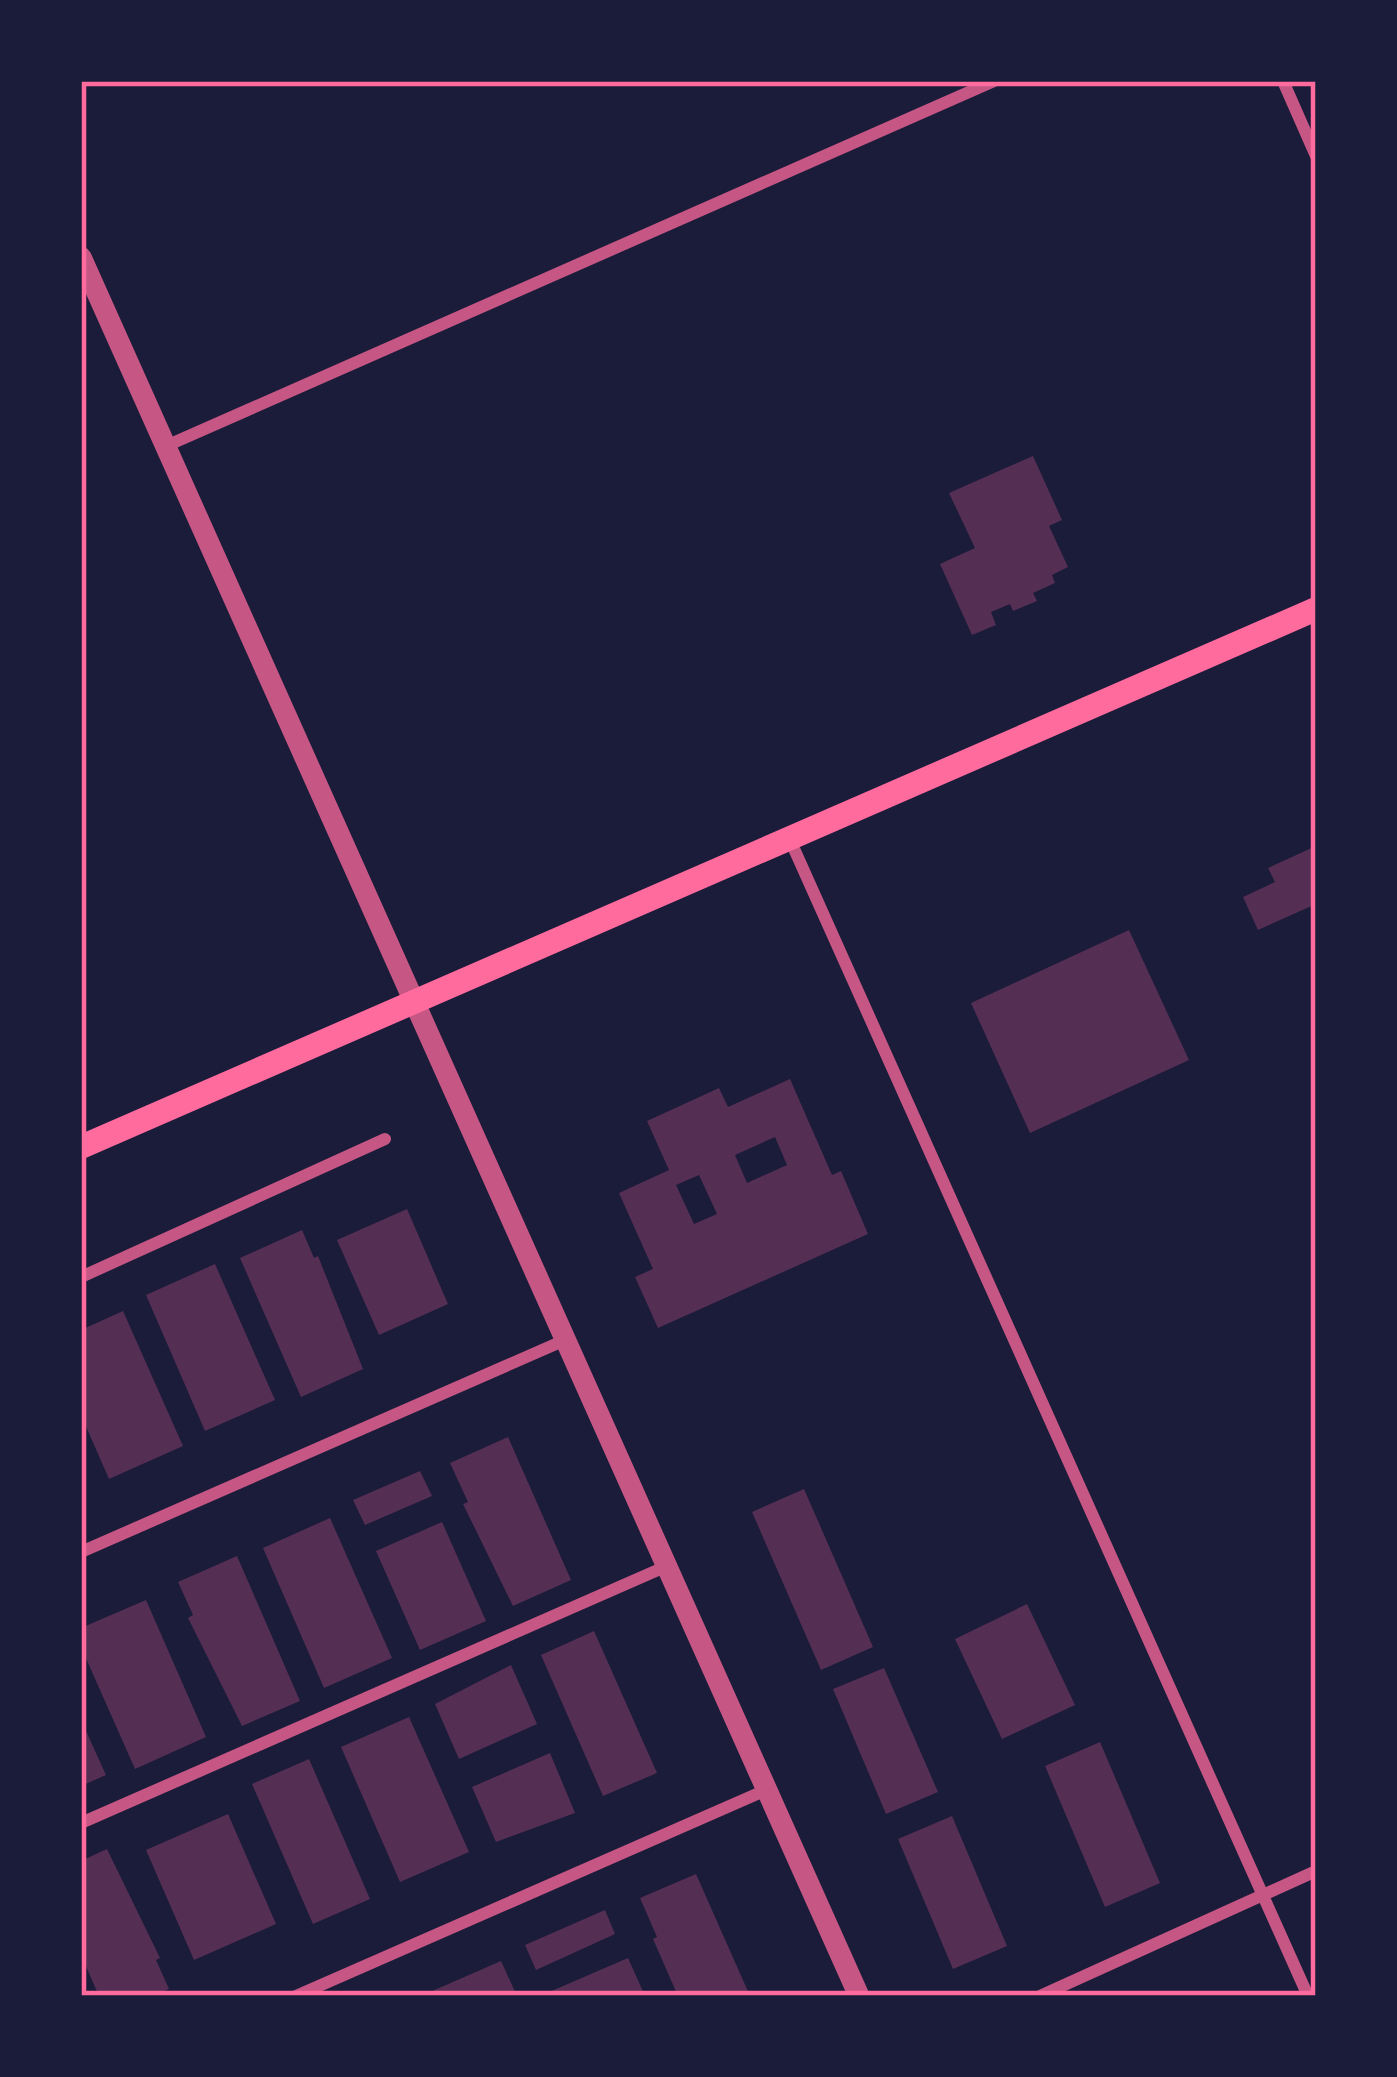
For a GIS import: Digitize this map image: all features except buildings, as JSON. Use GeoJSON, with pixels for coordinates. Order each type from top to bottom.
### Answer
{"type":"FeatureCollection","features":[{"type":"Feature","properties":{"kind":"main road"},"geometry":{"type":"LineString","coordinates":[[81,1148],[1316,609]]}},
{"type":"Feature","properties":{"kind":"street"},"geometry":{"type":"LineString","coordinates":[[166,446],[994,81]]}},
{"type":"Feature","properties":{"kind":"street"},"geometry":{"type":"LineString","coordinates":[[1283,81],[1316,156]]}},
{"type":"Feature","properties":{"kind":"street"},"geometry":{"type":"LineString","coordinates":[[81,257],[859,1996]]}},
{"type":"Feature","properties":{"kind":"street"},"geometry":{"type":"LineString","coordinates":[[791,842],[1308,1996]]}},
{"type":"Feature","properties":{"kind":"street"},"geometry":{"type":"LineString","coordinates":[[81,1277],[385,1138]]}},
{"type":"Feature","properties":{"kind":"street"},"geometry":{"type":"LineString","coordinates":[[81,1552],[565,1340]]}},
{"type":"Feature","properties":{"kind":"street"},"geometry":{"type":"LineString","coordinates":[[81,1823],[667,1566]]}},
{"type":"Feature","properties":{"kind":"street"},"geometry":{"type":"LineString","coordinates":[[296,1996],[766,1790]]}},
{"type":"Feature","properties":{"kind":"street"},"geometry":{"type":"LineString","coordinates":[[1040,1996],[1316,1871]]}}]}
